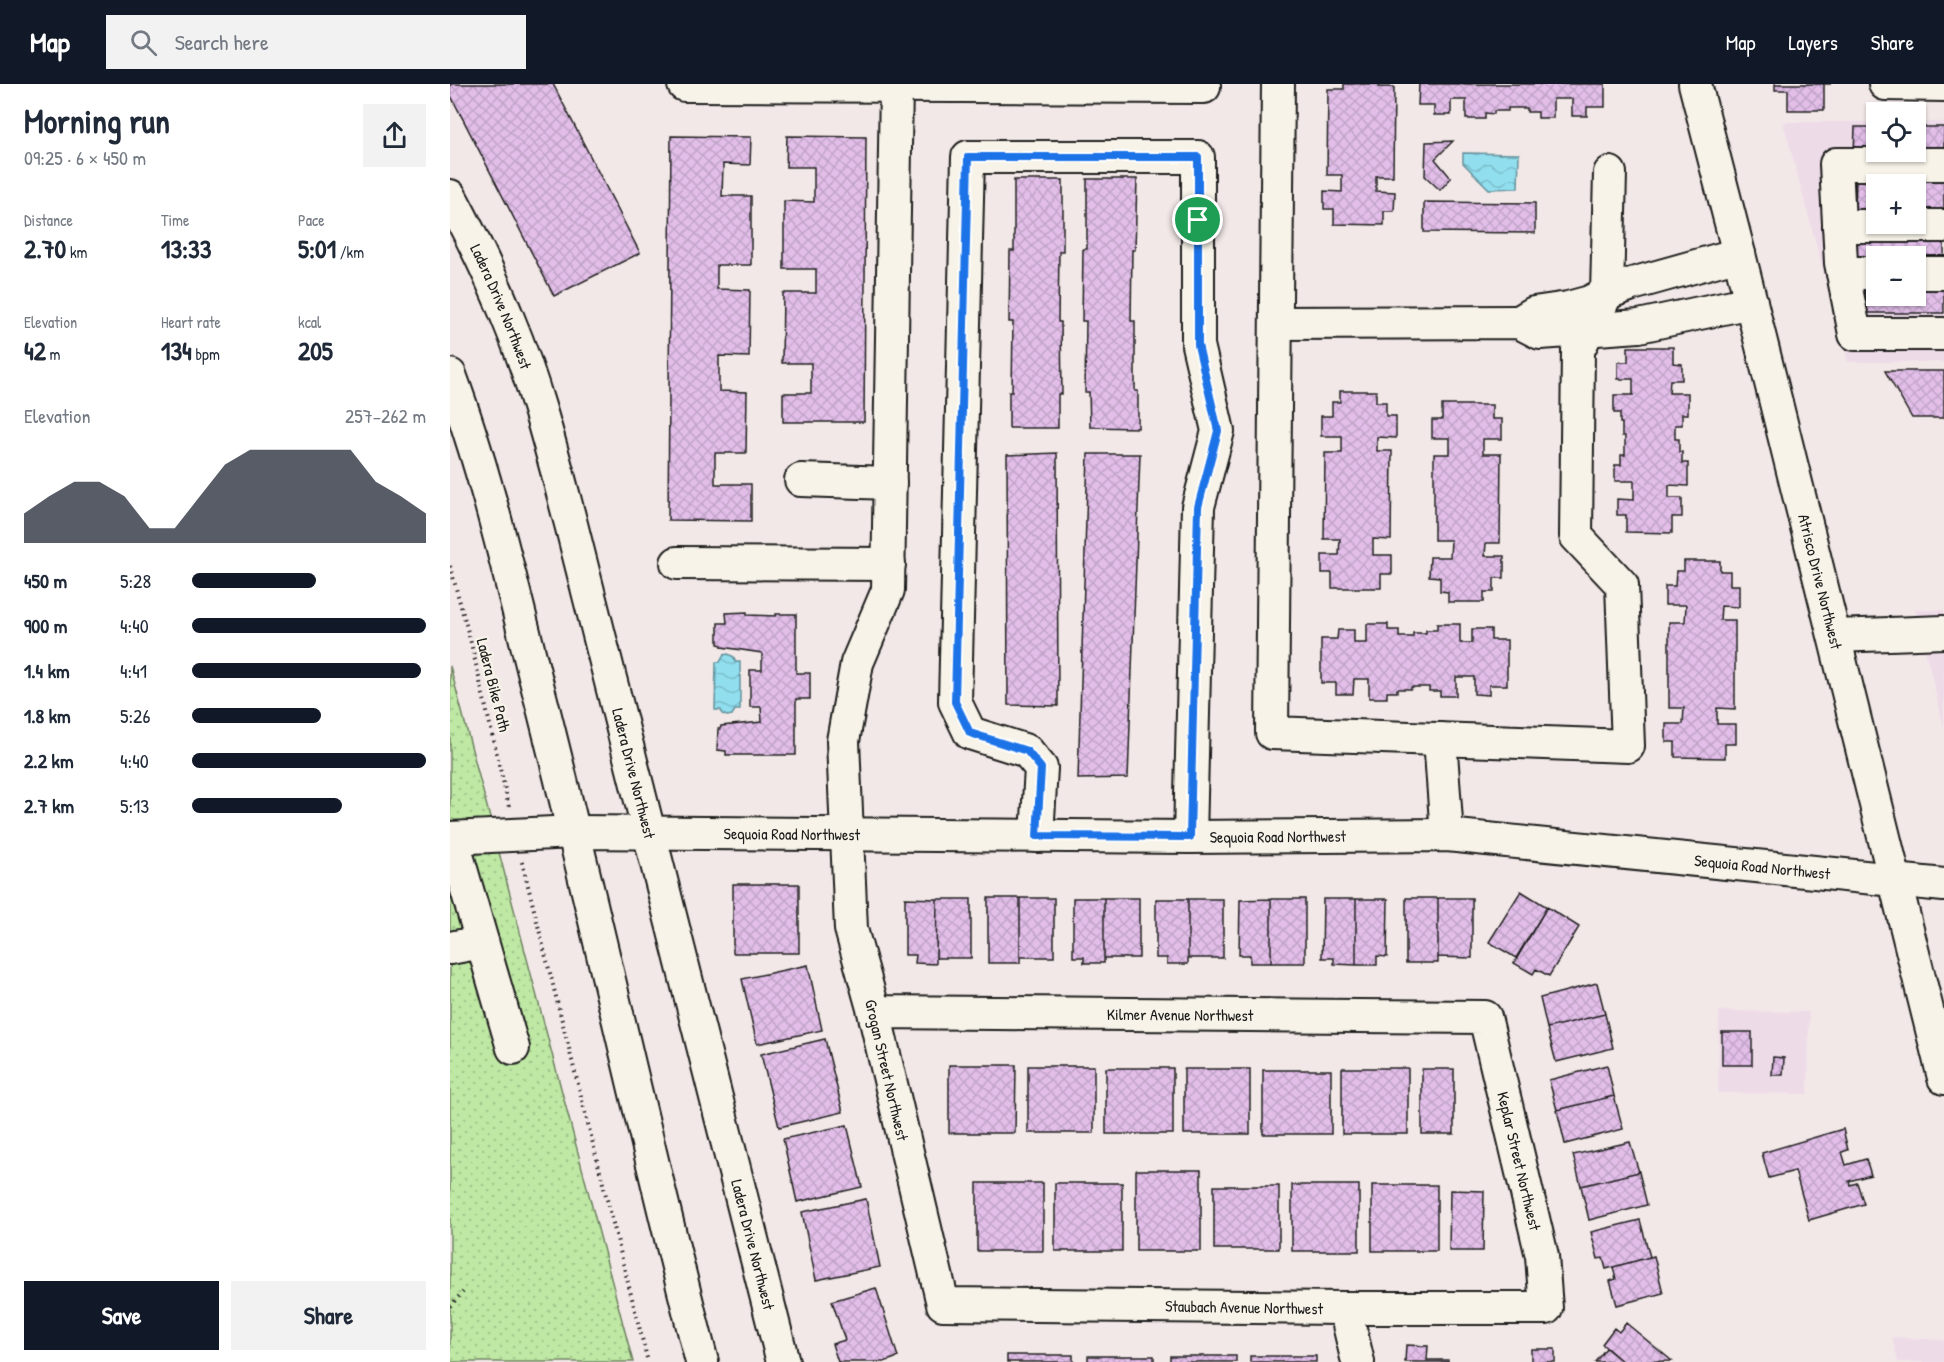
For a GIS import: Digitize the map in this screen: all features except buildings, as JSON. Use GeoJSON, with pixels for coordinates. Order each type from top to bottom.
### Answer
{"type":"FeatureCollection","features":[{"type":"Feature","properties":{"kind":"street"},"geometry":{"type":"LineString","coordinates":[[684,85],[1204,87],[1204,84]]}},
{"type":"Feature","properties":{"kind":"street"},"geometry":{"type":"LineString","coordinates":[[1278,84],[1272,733],[1628,746],[1622,585],[1576,536],[1578,351],[1607,293],[1610,173]]}},
{"type":"Feature","properties":{"kind":"street","name":"Atrisco Drive Northwest"},"geometry":{"type":"LineString","coordinates":[[1695,84],[1944,1078]]}},
{"type":"Feature","properties":{"kind":"street"},"geometry":{"type":"LineString","coordinates":[[1885,84],[1944,85]]}},
{"type":"Feature","properties":{"kind":"street","name":"Grogan Street Northwest"},"geometry":{"type":"LineString","coordinates":[[896,85],[888,590],[857,663],[843,741],[851,929],[874,1012],[943,1304]]}},
{"type":"Feature","properties":{"kind":"street"},"geometry":{"type":"LineString","coordinates":[[1037,836],[1041,768],[1027,751],[970,733],[955,702],[968,157],[1198,157],[1198,345],[1218,431],[1198,507],[1190,837]]}},
{"type":"Feature","properties":{"kind":"street"},"geometry":{"type":"LineString","coordinates":[[1944,164],[1836,164],[1843,273],[1855,334],[1944,334]]}},
{"type":"Feature","properties":{"kind":"street","name":"Ladera Drive Northwest"},"geometry":{"type":"LineString","coordinates":[[450,196],[475,243],[510,323],[542,417],[783,1362]]}},
{"type":"Feature","properties":{"kind":"street"},"geometry":{"type":"LineString","coordinates":[[1839,226],[1944,226]]}},
{"type":"Feature","properties":{"kind":"street"},"geometry":{"type":"LineString","coordinates":[[1519,322],[1534,313],[1590,302],[1632,284],[1739,254]]}},
{"type":"Feature","properties":{"kind":"street"},"geometry":{"type":"LineString","coordinates":[[1843,273],[1866,273]]}},
{"type":"Feature","properties":{"kind":"street"},"geometry":{"type":"LineString","coordinates":[[1926,273],[1944,273]]}},
{"type":"Feature","properties":{"kind":"street"},"geometry":{"type":"LineString","coordinates":[[1276,323],[1519,322],[1540,333],[1639,326],[1751,302]]}},
{"type":"Feature","properties":{"kind":"street"},"geometry":{"type":"LineString","coordinates":[[450,375],[464,412],[488,492],[574,832],[702,1362]]}},
{"type":"Feature","properties":{"kind":"street"},"geometry":{"type":"LineString","coordinates":[[801,480],[890,483]]}},
{"type":"Feature","properties":{"kind":"street"},"geometry":{"type":"LineString","coordinates":[[677,563],[889,564]]}},
{"type":"Feature","properties":{"kind":"street"},"geometry":{"type":"LineString","coordinates":[[1834,636],[1944,632]]}},
{"type":"Feature","properties":{"kind":"street"},"geometry":{"type":"LineString","coordinates":[[1440,739],[1447,835]]}},
{"type":"Feature","properties":{"kind":"street","name":"Sequoia Road Northwest"},"geometry":{"type":"LineString","coordinates":[[451,838],[574,832],[1190,837],[1447,835],[1944,885]]}},
{"type":"Feature","properties":{"kind":"street"},"geometry":{"type":"LineString","coordinates":[[451,838],[458,886],[482,942],[513,1048]]}},
{"type":"Feature","properties":{"kind":"street"},"geometry":{"type":"LineString","coordinates":[[450,948],[482,942]]}},
{"type":"Feature","properties":{"kind":"street","name":"Kilmer Avenue Northwest"},"geometry":{"type":"LineString","coordinates":[[874,1012],[1485,1017]]}},
{"type":"Feature","properties":{"kind":"street","name":"Keplar Street Northwest"},"geometry":{"type":"LineString","coordinates":[[1485,1017],[1542,1256],[1546,1308]]}},
{"type":"Feature","properties":{"kind":"street","name":"Staubach Avenue Northwest"},"geometry":{"type":"LineString","coordinates":[[943,1304],[1546,1308]]}},
{"type":"Feature","properties":{"kind":"street"},"geometry":{"type":"LineString","coordinates":[[1345,1308],[1358,1362]]}},
{"type":"Feature","properties":{"kind":"path","name":"Ladera Bike Path"},"geometry":{"type":"LineString","coordinates":[[450,566],[477,667],[510,810]]}},
{"type":"Feature","properties":{"kind":"path"},"geometry":{"type":"LineString","coordinates":[[522,859],[648,1362]]}},
{"type":"Feature","properties":{"kind":"path"},"geometry":{"type":"LineString","coordinates":[[450,1306],[463,1292]]}},
{"type":"Feature","properties":{"kind":"shaded area"},"geometry":{"type":"Polygon","coordinates":[[[1783,122],[1866,122],[1866,162],[1926,162],[1926,122],[1944,122],[1944,362],[1848,362],[1783,122]]]}},
{"type":"Feature","properties":{"kind":"shaded area"},"geometry":{"type":"Polygon","coordinates":[[[1915,610],[1944,610],[1944,727],[1915,610]]]}},
{"type":"Feature","properties":{"kind":"shaded area"},"geometry":{"type":"Polygon","coordinates":[[[1719,1011],[1809,1012],[1808,1094],[1718,1093],[1719,1011]]]}},
{"type":"Feature","properties":{"kind":"shaded area"},"geometry":{"type":"Polygon","coordinates":[[[1892,1337],[1944,1340],[1944,1362],[1898,1362],[1892,1337]]]}},
{"type":"Feature","properties":{"kind":"green space"},"geometry":{"type":"Polygon","coordinates":[[[450,666],[633,1362],[450,1362],[450,666]]]}},
{"type":"Feature","properties":{"kind":"water"},"geometry":{"type":"Polygon","coordinates":[[[1463,153],[1519,154],[1518,188],[1489,189],[1463,163],[1463,153]]]}},
{"type":"Feature","properties":{"kind":"water"},"geometry":{"type":"Polygon","coordinates":[[[724,655],[734,657],[735,662],[740,662],[740,710],[735,710],[732,715],[727,716],[722,714],[721,710],[715,710],[716,662],[720,662],[724,655]]]}},
{"type":"Feature","properties":{"kind":"route"},"geometry":{"type":"LineString","coordinates":[[968,157],[1198,157],[1198,220],[1198,345],[1218,431],[1198,507],[1190,837],[1037,836],[1041,768],[1027,751],[970,733],[955,702],[968,157]]}}]}
